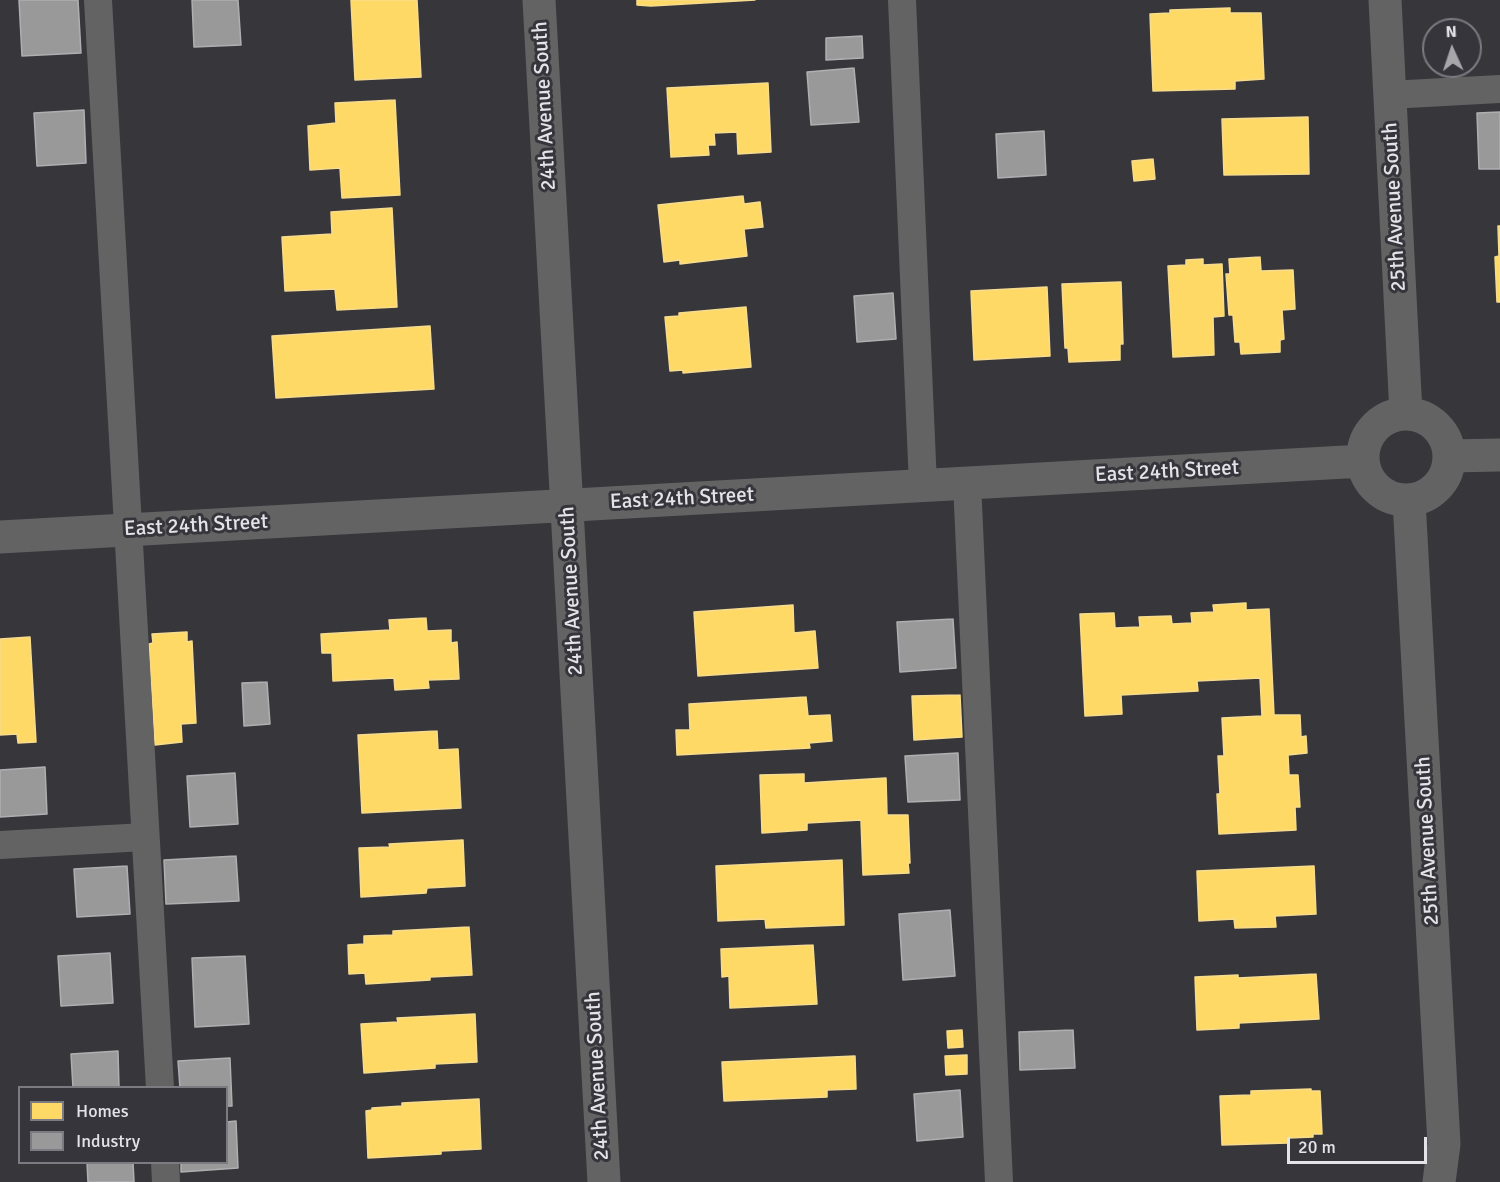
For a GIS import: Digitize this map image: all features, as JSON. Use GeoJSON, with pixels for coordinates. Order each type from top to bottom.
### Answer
{"type":"FeatureCollection","features":[{"type":"Feature","properties":{"kind":"street","name":"24th Avenue South"},"geometry":{"type":"LineString","coordinates":[[539,0],[604,1182]]}},
{"type":"Feature","properties":{"kind":"street","name":"25th Avenue South"},"geometry":{"type":"LineString","coordinates":[[1385,0],[1406,414]]}},
{"type":"Feature","properties":{"kind":"street"},"geometry":{"type":"LineString","coordinates":[[1406,414],[1419,416],[1431,422],[1441,432],[1447,443],[1449,456],[1442,482],[1422,497],[1409,500],[1396,500],[1383,494],[1366,474],[1363,461],[1364,447],[1370,434],[1379,424],[1392,417],[1406,414]]}},
{"type":"Feature","properties":{"kind":"street"},"geometry":{"type":"LineString","coordinates":[[1449,456],[1500,455]]}},
{"type":"Feature","properties":{"kind":"street","name":"East 24th Street"},"geometry":{"type":"LineString","coordinates":[[0,537],[1363,461]]}},
{"type":"Feature","properties":{"kind":"street","name":"25th Avenue South"},"geometry":{"type":"LineString","coordinates":[[1409,500],[1444,1144],[1439,1182]]}},
{"type":"Feature","properties":{"kind":"lane"},"geometry":{"type":"LineString","coordinates":[[98,0],[160,1086]]}},
{"type":"Feature","properties":{"kind":"lane"},"geometry":{"type":"LineString","coordinates":[[902,0],[923,485]]}},
{"type":"Feature","properties":{"kind":"lane"},"geometry":{"type":"LineString","coordinates":[[1389,95],[1500,89]]}},
{"type":"Feature","properties":{"kind":"lane"},"geometry":{"type":"LineString","coordinates":[[967,483],[999,1182]]}},
{"type":"Feature","properties":{"kind":"lane"},"geometry":{"type":"LineString","coordinates":[[0,845],[145,837]]}},
{"type":"Feature","properties":{"kind":"lane"},"geometry":{"type":"LineString","coordinates":[[165,1164],[166,1182]]}},
{"type":"Feature","properties":{"kind":"building: Homes"},"geometry":{"type":"Polygon","coordinates":[[[351,0],[417,0],[421,77],[355,80],[351,0]]]}},
{"type":"Feature","properties":{"kind":"building: Homes"},"geometry":{"type":"Polygon","coordinates":[[[637,0],[755,0],[651,6],[637,5],[637,0]]]}},
{"type":"Feature","properties":{"kind":"building: Homes"},"geometry":{"type":"Polygon","coordinates":[[[1230,8],[1230,13],[1261,13],[1264,79],[1235,81],[1235,89],[1153,91],[1150,14],[1170,13],[1170,10],[1230,8]]]}},
{"type":"Feature","properties":{"kind":"building: Homes"},"geometry":{"type":"Polygon","coordinates":[[[768,83],[771,152],[738,154],[737,132],[714,133],[715,145],[708,145],[709,155],[671,157],[667,88],[768,83]]]}},
{"type":"Feature","properties":{"kind":"building: Homes"},"geometry":{"type":"Polygon","coordinates":[[[395,100],[400,195],[342,198],[340,168],[310,170],[308,126],[336,123],[335,103],[395,100]]]}},
{"type":"Feature","properties":{"kind":"building: Homes"},"geometry":{"type":"Polygon","coordinates":[[[1308,117],[1309,174],[1224,175],[1222,119],[1308,117]]]}},
{"type":"Feature","properties":{"kind":"building: Homes"},"geometry":{"type":"Polygon","coordinates":[[[1153,159],[1155,179],[1134,181],[1132,161],[1153,159]]]}},
{"type":"Feature","properties":{"kind":"building: Homes"},"geometry":{"type":"Polygon","coordinates":[[[743,196],[744,204],[760,202],[763,227],[744,229],[747,256],[680,264],[680,260],[664,262],[658,205],[743,196]]]}},
{"type":"Feature","properties":{"kind":"building: Homes"},"geometry":{"type":"Polygon","coordinates":[[[392,208],[397,307],[337,310],[335,289],[285,291],[282,237],[332,234],[331,212],[392,208]]]}},
{"type":"Feature","properties":{"kind":"building: Homes"},"geometry":{"type":"Polygon","coordinates":[[[1498,226],[1500,226],[1500,302],[1497,302],[1495,257],[1499,256],[1498,226]]]}},
{"type":"Feature","properties":{"kind":"building: Homes"},"geometry":{"type":"Polygon","coordinates":[[[1260,257],[1261,271],[1293,270],[1295,309],[1282,310],[1284,339],[1280,340],[1280,352],[1241,354],[1240,342],[1235,342],[1233,315],[1229,315],[1226,274],[1230,274],[1229,259],[1260,257]]]}},
{"type":"Feature","properties":{"kind":"building: Homes"},"geometry":{"type":"Polygon","coordinates":[[[1203,259],[1203,265],[1222,264],[1224,316],[1213,317],[1214,355],[1173,357],[1168,266],[1186,265],[1186,260],[1203,259]]]}},
{"type":"Feature","properties":{"kind":"building: Homes"},"geometry":{"type":"Polygon","coordinates":[[[1121,282],[1123,344],[1120,344],[1120,360],[1069,362],[1068,348],[1065,348],[1062,284],[1121,282]]]}},
{"type":"Feature","properties":{"kind":"building: Homes"},"geometry":{"type":"Polygon","coordinates":[[[1047,287],[1050,356],[974,360],[971,291],[1047,287]]]}},
{"type":"Feature","properties":{"kind":"building: Homes"},"geometry":{"type":"Polygon","coordinates":[[[746,307],[751,367],[683,373],[683,370],[670,371],[665,317],[679,316],[679,313],[746,307]]]}},
{"type":"Feature","properties":{"kind":"building: Homes"},"geometry":{"type":"Polygon","coordinates":[[[430,326],[434,389],[276,398],[272,336],[430,326]]]}},
{"type":"Feature","properties":{"kind":"building: Homes"},"geometry":{"type":"Polygon","coordinates":[[[1246,603],[1246,610],[1269,609],[1274,715],[1300,715],[1301,737],[1306,736],[1307,753],[1288,755],[1289,775],[1298,775],[1300,807],[1295,807],[1296,830],[1219,834],[1217,794],[1220,794],[1218,756],[1224,756],[1222,718],[1262,716],[1260,678],[1197,681],[1198,691],[1121,695],[1122,714],[1085,716],[1080,614],[1114,613],[1115,628],[1140,627],[1139,617],[1171,616],[1172,624],[1192,623],[1191,613],[1214,612],[1213,605],[1246,603]]]}},
{"type":"Feature","properties":{"kind":"building: Homes"},"geometry":{"type":"Polygon","coordinates":[[[793,605],[794,633],[815,631],[818,668],[698,676],[694,612],[793,605]]]}},
{"type":"Feature","properties":{"kind":"building: Homes"},"geometry":{"type":"Polygon","coordinates":[[[426,618],[427,631],[451,630],[451,643],[457,642],[459,679],[428,680],[429,688],[395,690],[394,678],[333,681],[332,653],[322,653],[321,634],[390,630],[389,620],[426,618]]]}},
{"type":"Feature","properties":{"kind":"building: Homes"},"geometry":{"type":"Polygon","coordinates":[[[187,632],[187,642],[192,641],[196,723],[181,724],[182,742],[155,745],[149,644],[153,643],[152,634],[187,632]]]}},
{"type":"Feature","properties":{"kind":"building: Homes"},"geometry":{"type":"Polygon","coordinates":[[[30,637],[36,742],[18,743],[17,734],[0,735],[0,639],[30,637]]]}},
{"type":"Feature","properties":{"kind":"building: Homes"},"geometry":{"type":"Polygon","coordinates":[[[960,695],[962,737],[914,740],[912,696],[960,695]]]}},
{"type":"Feature","properties":{"kind":"building: Homes"},"geometry":{"type":"Polygon","coordinates":[[[806,697],[808,716],[830,715],[832,741],[809,743],[810,748],[677,755],[676,730],[690,730],[689,704],[806,697]]]}},
{"type":"Feature","properties":{"kind":"building: Homes"},"geometry":{"type":"Polygon","coordinates":[[[437,731],[438,750],[458,749],[461,808],[362,813],[358,735],[437,731]]]}},
{"type":"Feature","properties":{"kind":"building: Homes"},"geometry":{"type":"Polygon","coordinates":[[[804,774],[804,783],[886,778],[887,815],[908,815],[909,873],[863,875],[861,820],[807,823],[807,830],[762,833],[760,775],[804,774]]]}},
{"type":"Feature","properties":{"kind":"building: Homes"},"geometry":{"type":"Polygon","coordinates":[[[463,840],[465,886],[427,888],[426,893],[361,897],[359,848],[463,840]]]}},
{"type":"Feature","properties":{"kind":"building: Homes"},"geometry":{"type":"Polygon","coordinates":[[[842,860],[844,925],[766,928],[765,919],[718,921],[716,866],[842,860]]]}},
{"type":"Feature","properties":{"kind":"building: Homes"},"geometry":{"type":"Polygon","coordinates":[[[1314,866],[1316,914],[1275,916],[1276,927],[1235,928],[1234,919],[1199,921],[1197,871],[1314,866]]]}},
{"type":"Feature","properties":{"kind":"building: Homes"},"geometry":{"type":"Polygon","coordinates":[[[469,927],[472,975],[366,984],[365,973],[349,974],[348,945],[364,944],[364,936],[393,935],[393,931],[469,927]]]}},
{"type":"Feature","properties":{"kind":"building: Homes"},"geometry":{"type":"Polygon","coordinates":[[[813,945],[817,1004],[730,1008],[729,976],[722,977],[721,949],[813,945]]]}},
{"type":"Feature","properties":{"kind":"building: Homes"},"geometry":{"type":"Polygon","coordinates":[[[1316,974],[1319,1019],[1239,1023],[1239,1028],[1197,1030],[1195,977],[1238,975],[1238,978],[1316,974]]]}},
{"type":"Feature","properties":{"kind":"building: Homes"},"geometry":{"type":"Polygon","coordinates":[[[475,1014],[477,1062],[435,1064],[435,1068],[364,1073],[361,1024],[398,1022],[397,1018],[475,1014]]]}},
{"type":"Feature","properties":{"kind":"building: Homes"},"geometry":{"type":"Polygon","coordinates":[[[962,1030],[963,1047],[948,1048],[947,1031],[962,1030]]]}},
{"type":"Feature","properties":{"kind":"building: Homes"},"geometry":{"type":"Polygon","coordinates":[[[967,1055],[967,1074],[946,1075],[945,1056],[967,1055]]]}},
{"type":"Feature","properties":{"kind":"building: Homes"},"geometry":{"type":"Polygon","coordinates":[[[855,1056],[856,1089],[827,1090],[827,1097],[724,1101],[722,1062],[855,1056]]]}},
{"type":"Feature","properties":{"kind":"building: Homes"},"geometry":{"type":"Polygon","coordinates":[[[1311,1089],[1311,1091],[1320,1091],[1322,1134],[1313,1134],[1313,1137],[1288,1138],[1288,1143],[1222,1145],[1220,1096],[1251,1095],[1251,1091],[1311,1089]]]}},
{"type":"Feature","properties":{"kind":"building: Homes"},"geometry":{"type":"Polygon","coordinates":[[[479,1099],[481,1149],[441,1151],[441,1154],[368,1158],[366,1111],[372,1108],[402,1106],[402,1103],[479,1099]]]}},
{"type":"Feature","properties":{"kind":"building: Industry"},"geometry":{"type":"Polygon","coordinates":[[[19,0],[78,0],[81,53],[22,56],[19,0]]]}},
{"type":"Feature","properties":{"kind":"building: Industry"},"geometry":{"type":"Polygon","coordinates":[[[192,0],[238,0],[241,45],[194,47],[192,0]]]}},
{"type":"Feature","properties":{"kind":"building: Industry"},"geometry":{"type":"Polygon","coordinates":[[[862,36],[863,58],[826,60],[826,38],[862,36]]]}},
{"type":"Feature","properties":{"kind":"building: Industry"},"geometry":{"type":"Polygon","coordinates":[[[854,68],[859,122],[811,125],[807,72],[854,68]]]}},
{"type":"Feature","properties":{"kind":"building: Industry"},"geometry":{"type":"Polygon","coordinates":[[[84,110],[86,163],[37,166],[34,113],[84,110]]]}},
{"type":"Feature","properties":{"kind":"building: Industry"},"geometry":{"type":"Polygon","coordinates":[[[1500,112],[1500,169],[1479,169],[1477,113],[1500,112]]]}},
{"type":"Feature","properties":{"kind":"building: Industry"},"geometry":{"type":"Polygon","coordinates":[[[1044,131],[1046,175],[998,178],[996,134],[1044,131]]]}},
{"type":"Feature","properties":{"kind":"building: Industry"},"geometry":{"type":"Polygon","coordinates":[[[893,293],[896,339],[857,342],[854,296],[893,293]]]}},
{"type":"Feature","properties":{"kind":"building: Industry"},"geometry":{"type":"Polygon","coordinates":[[[953,619],[956,668],[900,672],[897,622],[953,619]]]}},
{"type":"Feature","properties":{"kind":"building: Industry"},"geometry":{"type":"Polygon","coordinates":[[[267,682],[270,724],[244,726],[242,683],[267,682]]]}},
{"type":"Feature","properties":{"kind":"building: Industry"},"geometry":{"type":"Polygon","coordinates":[[[958,753],[960,800],[908,802],[905,756],[958,753]]]}},
{"type":"Feature","properties":{"kind":"building: Industry"},"geometry":{"type":"Polygon","coordinates":[[[45,767],[47,814],[0,817],[0,770],[45,767]]]}},
{"type":"Feature","properties":{"kind":"building: Industry"},"geometry":{"type":"Polygon","coordinates":[[[235,773],[238,824],[190,827],[187,776],[235,773]]]}},
{"type":"Feature","properties":{"kind":"building: Industry"},"geometry":{"type":"Polygon","coordinates":[[[236,856],[239,901],[166,904],[164,860],[236,856]]]}},
{"type":"Feature","properties":{"kind":"building: Industry"},"geometry":{"type":"Polygon","coordinates":[[[127,866],[130,914],[77,917],[74,869],[127,866]]]}},
{"type":"Feature","properties":{"kind":"building: Industry"},"geometry":{"type":"Polygon","coordinates":[[[950,910],[955,976],[903,980],[899,914],[950,910]]]}},
{"type":"Feature","properties":{"kind":"building: Industry"},"geometry":{"type":"Polygon","coordinates":[[[110,953],[113,1003],[61,1006],[58,956],[110,953]]]}},
{"type":"Feature","properties":{"kind":"building: Industry"},"geometry":{"type":"Polygon","coordinates":[[[245,956],[249,1024],[195,1027],[192,958],[245,956]]]}},
{"type":"Feature","properties":{"kind":"building: Industry"},"geometry":{"type":"Polygon","coordinates":[[[1073,1030],[1075,1068],[1020,1070],[1019,1032],[1073,1030]]]}},
{"type":"Feature","properties":{"kind":"building: Industry"},"geometry":{"type":"Polygon","coordinates":[[[118,1051],[119,1086],[73,1086],[71,1054],[118,1051]]]}},
{"type":"Feature","properties":{"kind":"building: Industry"},"geometry":{"type":"Polygon","coordinates":[[[230,1058],[232,1106],[228,1106],[228,1086],[180,1086],[178,1061],[230,1058]]]}},
{"type":"Feature","properties":{"kind":"building: Industry"},"geometry":{"type":"Polygon","coordinates":[[[960,1090],[963,1137],[917,1141],[914,1094],[960,1090]]]}},
{"type":"Feature","properties":{"kind":"building: Industry"},"geometry":{"type":"Polygon","coordinates":[[[236,1121],[238,1168],[181,1172],[181,1164],[228,1164],[228,1122],[236,1121]]]}},
{"type":"Feature","properties":{"kind":"building: Industry"},"geometry":{"type":"Polygon","coordinates":[[[87,1164],[133,1164],[134,1182],[88,1182],[87,1164]]]}}]}
